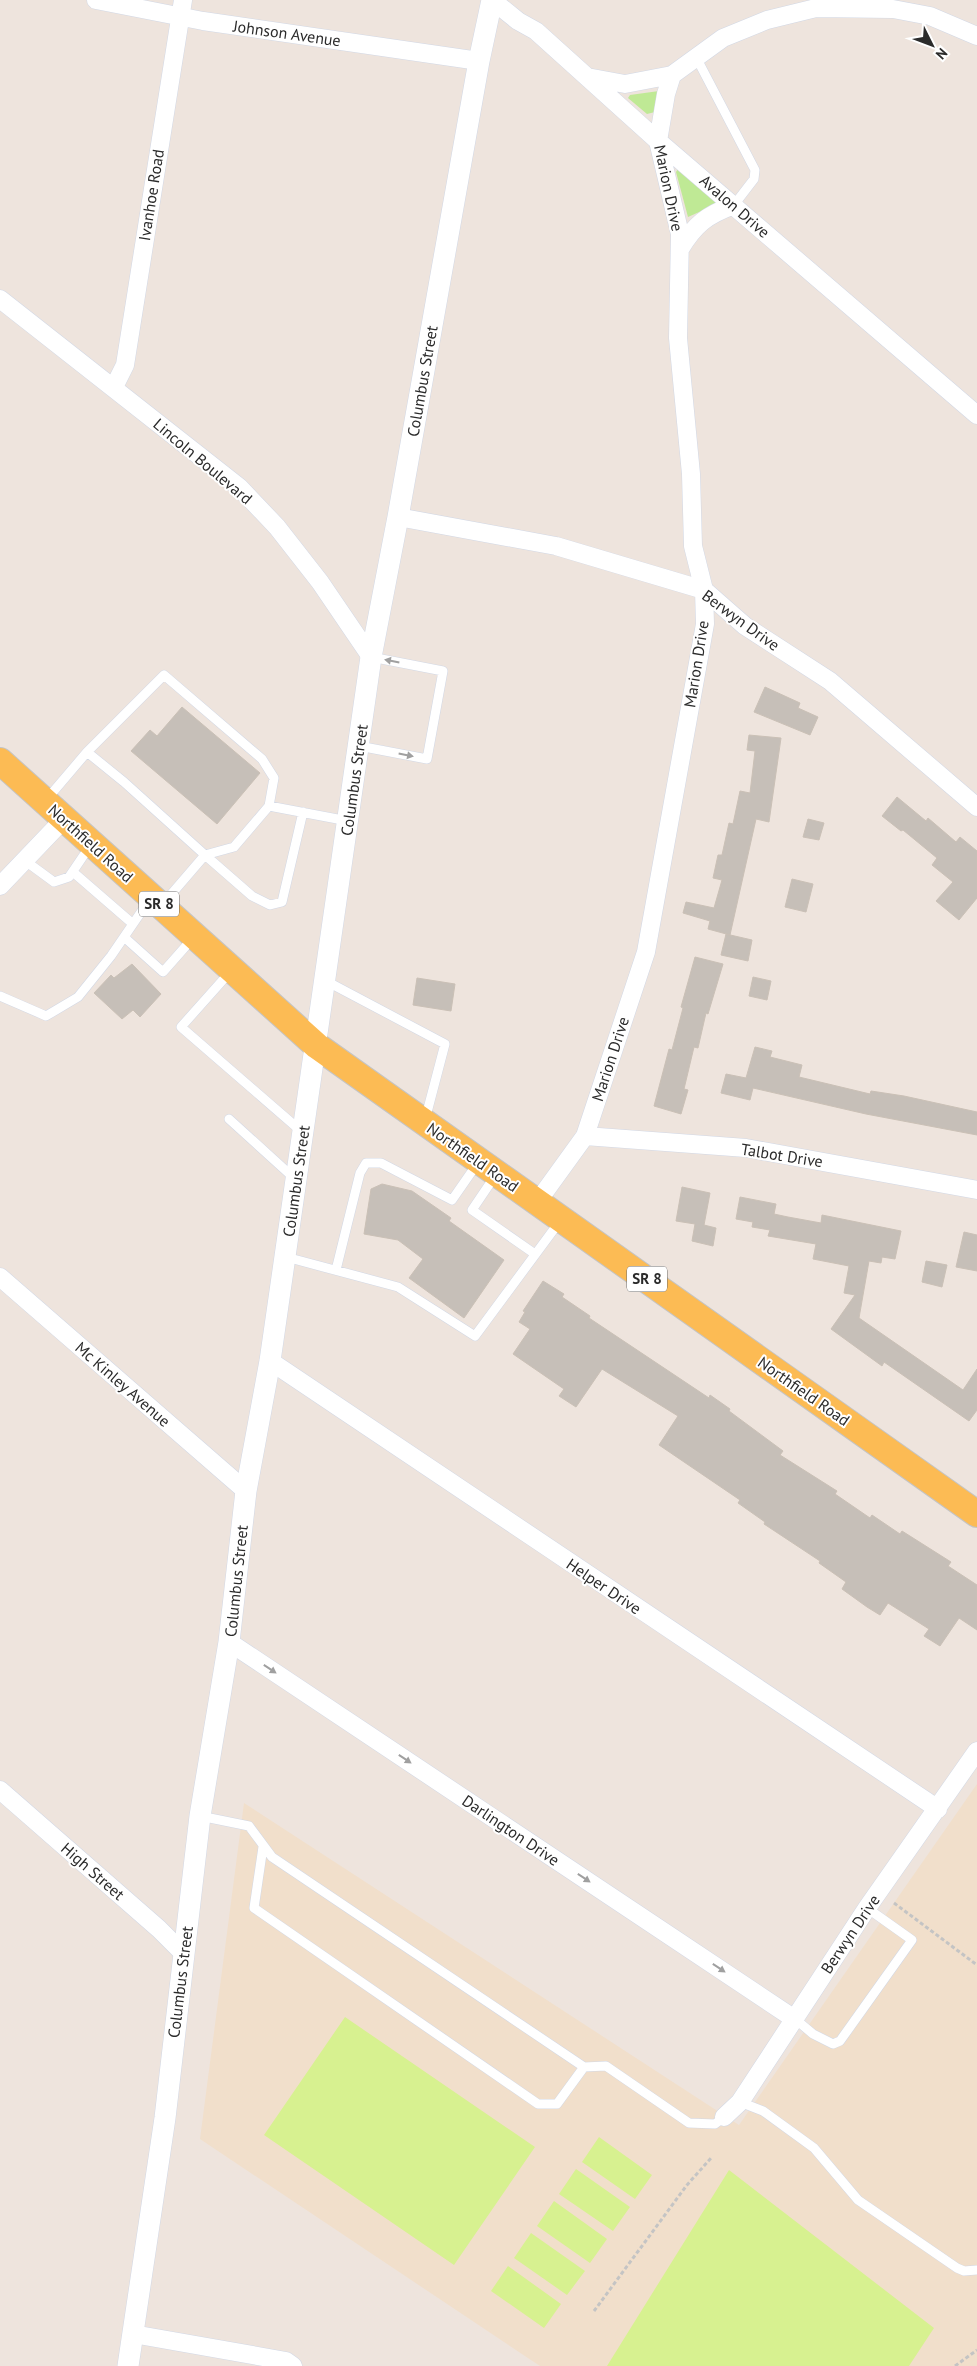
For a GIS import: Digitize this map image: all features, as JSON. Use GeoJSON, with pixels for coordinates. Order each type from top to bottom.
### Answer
{"type":"FeatureCollection","features":[{"type":"Feature","properties":{"kind":"main road","name":"Northfield Road"},"geometry":{"type":"LineString","coordinates":[[0,762],[317,1046],[977,1514]]}},
{"type":"Feature","properties":{"kind":"street","name":"Johnson Avenue"},"geometry":{"type":"LineString","coordinates":[[96,0],[179,17],[478,62]]}},
{"type":"Feature","properties":{"kind":"street","name":"Ivanhoe Road"},"geometry":{"type":"LineString","coordinates":[[114,387],[125,365],[183,0]]}},
{"type":"Feature","properties":{"kind":"street","name":"Columbus Street"},"geometry":{"type":"LineString","coordinates":[[128,2366],[164,2118],[200,1816],[229,1642],[246,1491],[270,1362],[286,1257],[371,657],[398,517],[478,62],[492,0]]}},
{"type":"Feature","properties":{"kind":"street","name":"Avalon Drive"},"geometry":{"type":"LineString","coordinates":[[492,0],[518,21],[536,30],[658,141],[977,416]]}},
{"type":"Feature","properties":{"kind":"street"},"geometry":{"type":"LineString","coordinates":[[587,77],[625,84],[672,75],[723,38],[767,20],[816,8],[893,9],[930,16],[977,36]]}},
{"type":"Feature","properties":{"kind":"street","name":"Marion Drive"},"geometry":{"type":"LineString","coordinates":[[538,1201],[585,1136],[646,952],[705,624],[704,590],[694,546],[691,474],[678,338],[680,234],[658,141],[666,94],[672,75]]}},
{"type":"Feature","properties":{"kind":"street"},"geometry":{"type":"LineString","coordinates":[[680,249],[692,229],[705,218],[734,205]]}},
{"type":"Feature","properties":{"kind":"street","name":"Lincoln Boulevard"},"geometry":{"type":"LineString","coordinates":[[0,299],[239,487],[277,528],[320,582],[371,657]]}},
{"type":"Feature","properties":{"kind":"street","name":"Berwyn Drive"},"geometry":{"type":"LineString","coordinates":[[398,517],[556,546],[704,590],[745,626],[830,682],[977,807]]}},
{"type":"Feature","properties":{"kind":"street"},"geometry":{"type":"LineString","coordinates":[[0,886],[24,860],[54,810]]}},
{"type":"Feature","properties":{"kind":"street","name":"Talbot Drive"},"geometry":{"type":"LineString","coordinates":[[585,1136],[746,1148],[977,1190]]}},
{"type":"Feature","properties":{"kind":"street","name":"Mc Kinley Avenue"},"geometry":{"type":"LineString","coordinates":[[0,1277],[246,1491]]}},
{"type":"Feature","properties":{"kind":"street","name":"Helper Drive"},"geometry":{"type":"LineString","coordinates":[[270,1362],[938,1809]]}},
{"type":"Feature","properties":{"kind":"street","name":"Darlington Drive"},"geometry":{"type":"LineString","coordinates":[[229,1642],[793,2018]]}},
{"type":"Feature","properties":{"kind":"street","name":"Berwyn Drive"},"geometry":{"type":"LineString","coordinates":[[724,2117],[740,2102],[866,1908],[938,1809],[977,1751]]}},
{"type":"Feature","properties":{"kind":"street","name":"High Street"},"geometry":{"type":"LineString","coordinates":[[0,1790],[159,1929],[184,1954]]}},
{"type":"Feature","properties":{"kind":"street"},"geometry":{"type":"LineString","coordinates":[[133,2334],[286,2362],[293,2366]]}},
{"type":"Feature","properties":{"kind":"lane"},"geometry":{"type":"LineString","coordinates":[[696,56],[754,170],[754,179],[734,205]]}},
{"type":"Feature","properties":{"kind":"lane"},"geometry":{"type":"LineString","coordinates":[[358,746],[427,759],[444,671],[371,657]]}},
{"type":"Feature","properties":{"kind":"lane"},"geometry":{"type":"LineString","coordinates":[[0,996],[46,1016],[78,997],[133,924],[205,855],[234,847],[269,806],[274,778],[262,759],[164,675],[87,752],[54,810]]}},
{"type":"Feature","properties":{"kind":"lane"},"geometry":{"type":"LineString","coordinates":[[87,752],[124,782],[252,896],[270,905],[282,902],[303,812]]}},
{"type":"Feature","properties":{"kind":"lane"},"geometry":{"type":"LineString","coordinates":[[269,806],[348,821]]}},
{"type":"Feature","properties":{"kind":"lane"},"geometry":{"type":"LineString","coordinates":[[24,860],[54,882],[69,877],[92,844]]}},
{"type":"Feature","properties":{"kind":"lane"},"geometry":{"type":"LineString","coordinates":[[72,872],[133,924]]}},
{"type":"Feature","properties":{"kind":"lane"},"geometry":{"type":"LineString","coordinates":[[124,937],[163,972],[194,936]]}},
{"type":"Feature","properties":{"kind":"lane"},"geometry":{"type":"LineString","coordinates":[[232,970],[182,1026],[303,1133]]}},
{"type":"Feature","properties":{"kind":"lane"},"geometry":{"type":"LineString","coordinates":[[326,981],[445,1044],[425,1123]]}},
{"type":"Feature","properties":{"kind":"lane"},"geometry":{"type":"LineString","coordinates":[[229,1119],[296,1179]]}},
{"type":"Feature","properties":{"kind":"lane"},"geometry":{"type":"LineString","coordinates":[[336,1270],[360,1173],[366,1163],[381,1163],[452,1200],[488,1167]]}},
{"type":"Feature","properties":{"kind":"lane"},"geometry":{"type":"LineString","coordinates":[[488,1167],[472,1210],[536,1254]]}},
{"type":"Feature","properties":{"kind":"lane"},"geometry":{"type":"LineString","coordinates":[[286,1257],[398,1287],[475,1336],[562,1218]]}},
{"type":"Feature","properties":{"kind":"lane"},"geometry":{"type":"LineString","coordinates":[[200,1816],[249,1826],[272,1857],[584,2067],[606,2066],[689,2123],[715,2124],[724,2117]]}},
{"type":"Feature","properties":{"kind":"lane"},"geometry":{"type":"LineString","coordinates":[[263,1846],[254,1908],[538,2104],[557,2104],[584,2067]]}},
{"type":"Feature","properties":{"kind":"lane"},"geometry":{"type":"LineString","coordinates":[[793,2018],[813,2034],[833,2044],[840,2041],[912,1940],[866,1908]]}},
{"type":"Feature","properties":{"kind":"lane"},"geometry":{"type":"LineString","coordinates":[[740,2102],[763,2111],[814,2148],[858,2200],[957,2268],[977,2270]]}},
{"type":"Feature","properties":{"kind":"path"},"geometry":{"type":"LineString","coordinates":[[894,1903],[977,1965]]}},
{"type":"Feature","properties":{"kind":"path"},"geometry":{"type":"LineString","coordinates":[[594,2311],[687,2184],[711,2158]]}},
{"type":"Feature","properties":{"kind":"path"},"geometry":{"type":"LineString","coordinates":[[955,2366],[977,2350]]}},
{"type":"Feature","properties":{"kind":"shaded area"},"geometry":{"type":"Polygon","coordinates":[[[977,1784],[977,2366],[540,2366],[200,2139],[244,1803],[739,2125],[977,1784]]]}},
{"type":"Feature","properties":{"kind":"green space"},"geometry":{"type":"Polygon","coordinates":[[[659,91],[655,112],[647,114],[628,98],[630,95],[659,91]]]}},
{"type":"Feature","properties":{"kind":"green space"},"geometry":{"type":"Polygon","coordinates":[[[678,169],[717,204],[688,217],[676,172],[678,169]]]}},
{"type":"Feature","properties":{"kind":"green space"},"geometry":{"type":"Polygon","coordinates":[[[345,2017],[535,2147],[454,2265],[264,2135],[345,2017]]]}},
{"type":"Feature","properties":{"kind":"green space"},"geometry":{"type":"Polygon","coordinates":[[[599,2137],[652,2175],[635,2199],[582,2162],[599,2137]]]}},
{"type":"Feature","properties":{"kind":"green space"},"geometry":{"type":"Polygon","coordinates":[[[576,2169],[630,2207],[613,2231],[559,2194],[576,2169]]]}},
{"type":"Feature","properties":{"kind":"green space"},"geometry":{"type":"Polygon","coordinates":[[[729,2170],[934,2328],[909,2366],[607,2366],[729,2170]]]}},
{"type":"Feature","properties":{"kind":"green space"},"geometry":{"type":"Polygon","coordinates":[[[554,2201],[607,2239],[590,2263],[537,2226],[554,2201]]]}},
{"type":"Feature","properties":{"kind":"green space"},"geometry":{"type":"Polygon","coordinates":[[[531,2233],[585,2271],[567,2295],[514,2258],[531,2233]]]}},
{"type":"Feature","properties":{"kind":"green space"},"geometry":{"type":"Polygon","coordinates":[[[508,2266],[561,2304],[544,2328],[491,2291],[508,2266]]]}},
{"type":"Feature","properties":{"kind":"building"},"geometry":{"type":"Polygon","coordinates":[[[765,687],[800,703],[798,708],[818,717],[810,735],[754,712],[765,687]]]}},
{"type":"Feature","properties":{"kind":"building"},"geometry":{"type":"Polygon","coordinates":[[[182,707],[260,773],[217,824],[131,751],[150,730],[157,736],[182,707]]]}},
{"type":"Feature","properties":{"kind":"building"},"geometry":{"type":"Polygon","coordinates":[[[749,735],[781,738],[769,822],[756,819],[730,935],[708,929],[710,921],[683,913],[686,902],[714,908],[722,880],[713,878],[718,855],[722,855],[729,823],[733,824],[740,791],[750,793],[755,751],[747,750],[749,735]]]}},
{"type":"Feature","properties":{"kind":"building"},"geometry":{"type":"Polygon","coordinates":[[[897,797],[926,821],[928,818],[956,842],[960,837],[977,851],[977,898],[959,920],[936,901],[953,882],[932,865],[937,858],[903,830],[901,831],[882,816],[897,797]]]}},
{"type":"Feature","properties":{"kind":"building"},"geometry":{"type":"Polygon","coordinates":[[[808,819],[824,823],[819,840],[803,837],[808,819]]]}},
{"type":"Feature","properties":{"kind":"building"},"geometry":{"type":"Polygon","coordinates":[[[792,879],[813,884],[806,912],[785,907],[792,879]]]}},
{"type":"Feature","properties":{"kind":"building"},"geometry":{"type":"Polygon","coordinates":[[[726,934],[752,940],[748,961],[721,955],[726,934]]]}},
{"type":"Feature","properties":{"kind":"building"},"geometry":{"type":"Polygon","coordinates":[[[695,957],[723,964],[708,1014],[706,1013],[698,1048],[694,1047],[684,1089],[688,1090],[681,1114],[654,1106],[669,1049],[672,1050],[683,1008],[681,1007],[695,957]]]}},
{"type":"Feature","properties":{"kind":"building"},"geometry":{"type":"Polygon","coordinates":[[[132,964],[161,994],[140,1017],[133,1010],[122,1019],[94,993],[111,975],[114,978],[132,964]]]}},
{"type":"Feature","properties":{"kind":"building"},"geometry":{"type":"Polygon","coordinates":[[[753,977],[771,981],[767,1000],[749,996],[753,977]]]}},
{"type":"Feature","properties":{"kind":"building"},"geometry":{"type":"Polygon","coordinates":[[[417,978],[455,984],[451,1011],[413,1005],[417,978]]]}},
{"type":"Feature","properties":{"kind":"building"},"geometry":{"type":"Polygon","coordinates":[[[755,1047],[772,1051],[770,1057],[802,1065],[799,1077],[870,1094],[871,1091],[904,1096],[977,1112],[977,1135],[866,1114],[753,1088],[750,1100],[721,1093],[726,1074],[746,1078],[755,1047]]]}},
{"type":"Feature","properties":{"kind":"building"},"geometry":{"type":"Polygon","coordinates":[[[382,1184],[412,1191],[451,1218],[449,1221],[504,1260],[464,1318],[409,1278],[423,1259],[398,1240],[364,1234],[371,1189],[382,1184]]]}},
{"type":"Feature","properties":{"kind":"building"},"geometry":{"type":"Polygon","coordinates":[[[682,1187],[710,1193],[704,1225],[716,1228],[713,1246],[692,1241],[695,1224],[676,1221],[682,1187]]]}},
{"type":"Feature","properties":{"kind":"building"},"geometry":{"type":"Polygon","coordinates":[[[740,1197],[776,1204],[774,1214],[788,1217],[821,1223],[822,1215],[901,1231],[895,1259],[882,1257],[881,1263],[869,1261],[859,1318],[963,1390],[977,1369],[977,1410],[969,1421],[884,1362],[882,1366],[831,1329],[855,1295],[844,1293],[849,1266],[813,1259],[816,1244],[768,1236],[770,1230],[752,1227],[753,1222],[736,1219],[740,1197]]]}},
{"type":"Feature","properties":{"kind":"building"},"geometry":{"type":"Polygon","coordinates":[[[964,1232],[977,1235],[977,1271],[956,1267],[964,1232]]]}},
{"type":"Feature","properties":{"kind":"building"},"geometry":{"type":"Polygon","coordinates":[[[926,1261],[947,1265],[942,1287],[922,1282],[926,1261]]]}},
{"type":"Feature","properties":{"kind":"building"},"geometry":{"type":"Polygon","coordinates":[[[543,1281],[564,1294],[562,1297],[590,1316],[589,1318],[709,1398],[710,1395],[730,1409],[729,1411],[783,1451],[780,1455],[837,1491],[835,1494],[870,1518],[872,1515],[900,1534],[902,1531],[951,1562],[948,1566],[977,1585],[977,1630],[959,1618],[940,1646],[924,1636],[929,1629],[888,1603],[880,1615],[867,1607],[842,1589],[846,1582],[819,1563],[820,1561],[764,1524],[765,1522],[738,1503],[740,1500],[659,1445],[678,1416],[602,1369],[576,1407],[559,1396],[564,1389],[513,1354],[530,1329],[519,1322],[525,1312],[523,1311],[543,1281]]]}}]}
